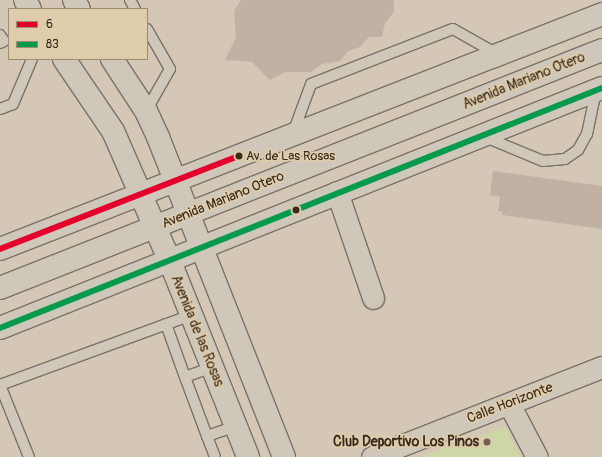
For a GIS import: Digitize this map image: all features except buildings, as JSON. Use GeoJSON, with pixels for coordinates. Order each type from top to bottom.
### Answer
{"type":"FeatureCollection","features":[{"type":"Feature","properties":{"kind":"main road"},"geometry":{"type":"LineString","coordinates":[[0,249],[602,14]]}},
{"type":"Feature","properties":{"kind":"main road","name":"Avenida Mariano Otero"},"geometry":{"type":"LineString","coordinates":[[0,288],[602,50]]}},
{"type":"Feature","properties":{"kind":"main road","name":"Avenida de las Rosas"},"geometry":{"type":"LineString","coordinates":[[65,60],[113,131],[142,194],[248,457]]}},
{"type":"Feature","properties":{"kind":"main road"},"geometry":{"type":"LineString","coordinates":[[113,60],[146,111],[284,457]]}},
{"type":"Feature","properties":{"kind":"main road"},"geometry":{"type":"LineString","coordinates":[[0,328],[201,246],[599,90]]}},
{"type":"Feature","properties":{"kind":"street"},"geometry":{"type":"LineString","coordinates":[[337,192],[373,298]]}},
{"type":"Feature","properties":{"kind":"street","name":"Calle Horizonte"},"geometry":{"type":"LineString","coordinates":[[372,457],[602,367]]}},
{"type":"Feature","properties":{"kind":"street"},"geometry":{"type":"LineString","coordinates":[[509,404],[537,457]]}},
{"type":"Feature","properties":{"kind":"lane"},"geometry":{"type":"LineString","coordinates":[[292,135],[312,84],[453,30],[499,55]]}},
{"type":"Feature","properties":{"kind":"lane"},"geometry":{"type":"LineString","coordinates":[[146,111],[170,68],[148,31]]}},
{"type":"Feature","properties":{"kind":"lane"},"geometry":{"type":"LineString","coordinates":[[0,35],[4,41],[0,43]]}},
{"type":"Feature","properties":{"kind":"lane"},"geometry":{"type":"LineString","coordinates":[[0,109],[13,104],[32,60]]}},
{"type":"Feature","properties":{"kind":"lane"},"geometry":{"type":"LineString","coordinates":[[481,136],[543,161],[565,159],[578,150],[587,134],[599,90]]}},
{"type":"Feature","properties":{"kind":"lane"},"geometry":{"type":"LineString","coordinates":[[29,457],[0,385],[191,315]]}},
{"type":"Feature","properties":{"kind":"lane"},"geometry":{"type":"LineString","coordinates":[[166,324],[215,457]]}},
{"type":"Feature","properties":{"kind":"lane"},"geometry":{"type":"LineString","coordinates":[[185,377],[212,367]]}},
{"type":"Feature","properties":{"kind":"lane"},"geometry":{"type":"LineString","coordinates":[[207,436],[236,426]]}},
{"type":"Feature","properties":{"kind":"green space","name":"Club Deportivo Los Pinos"},"geometry":{"type":"Polygon","coordinates":[[[505,427],[520,457],[419,457],[505,427]]]}},
{"type":"Feature","properties":{"kind":"transit line","name":"83"},"geometry":{"type":"LineString","coordinates":[[0,328],[602,88]]}},
{"type":"Feature","properties":{"kind":"transit line","name":"6"},"geometry":{"type":"LineString","coordinates":[[0,249],[239,156]]}},
{"type":"Feature","properties":{"kind":"place","name":"Av. de Las Rosas"},"geometry":{"type":"Point","coordinates":[239,156]}},
{"type":"Feature","properties":{"kind":"place","name":"Club Deportivo Los Pinos"},"geometry":{"type":"Point","coordinates":[487,442]}}]}
